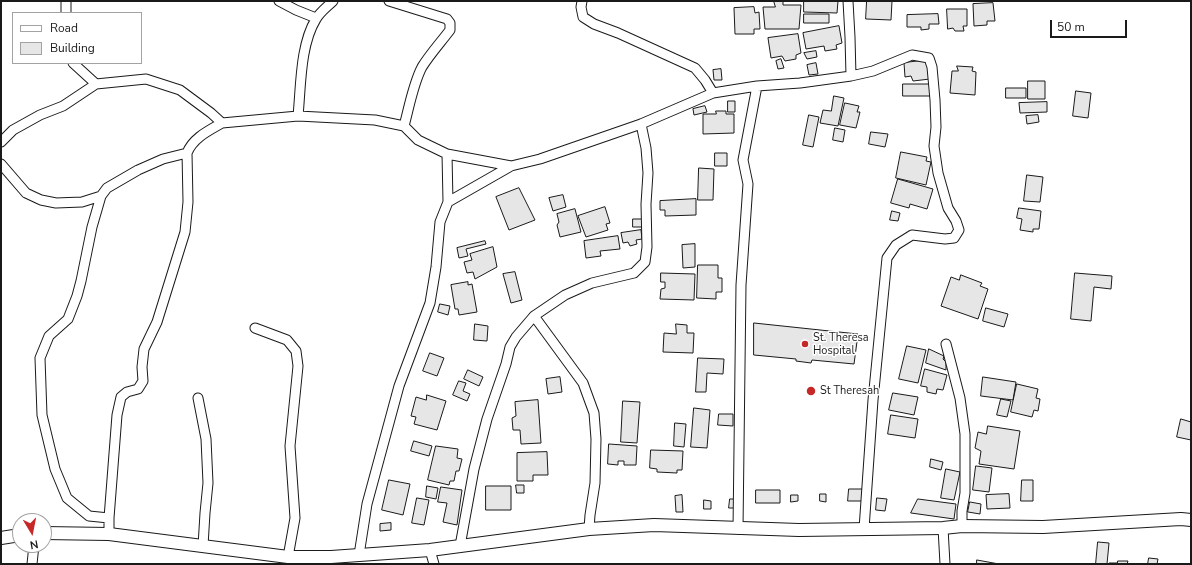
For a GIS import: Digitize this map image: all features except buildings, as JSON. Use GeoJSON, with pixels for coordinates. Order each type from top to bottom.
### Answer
{"type":"FeatureCollection","features":[{"type":"Feature","properties":{"kind":"street"},"geometry":{"type":"LineString","coordinates":[[66,1],[66,12]]}},
{"type":"Feature","properties":{"kind":"street"},"geometry":{"type":"LineString","coordinates":[[279,1],[316,18]]}},
{"type":"Feature","properties":{"kind":"street"},"geometry":{"type":"LineString","coordinates":[[298,116],[303,61],[309,34],[316,18],[333,1]]}},
{"type":"Feature","properties":{"kind":"street"},"geometry":{"type":"LineString","coordinates":[[389,1],[447,19],[450,23],[450,30],[433,51],[422,68],[412,94],[404,126]]}},
{"type":"Feature","properties":{"kind":"street"},"geometry":{"type":"LineString","coordinates":[[582,1],[582,17],[695,68],[713,93]]}},
{"type":"Feature","properties":{"kind":"street"},"geometry":{"type":"LineString","coordinates":[[848,1],[851,76]]}},
{"type":"Feature","properties":{"kind":"street"},"geometry":{"type":"LineString","coordinates":[[448,202],[511,166],[540,159],[641,124],[713,93],[757,86],[800,83],[851,76],[873,71],[912,55],[929,58],[932,67],[935,100],[936,127],[934,146],[937,166],[948,208],[956,221],[959,230],[954,238],[945,239],[912,235],[896,245],[887,258],[873,400],[864,529]]}},
{"type":"Feature","properties":{"kind":"street"},"geometry":{"type":"LineString","coordinates":[[74,64],[96,84]]}},
{"type":"Feature","properties":{"kind":"street"},"geometry":{"type":"LineString","coordinates":[[1,142],[13,130],[40,115],[63,106],[96,84],[146,79],[180,90],[222,123]]}},
{"type":"Feature","properties":{"kind":"street"},"geometry":{"type":"LineString","coordinates":[[738,529],[741,285],[748,184],[743,160],[757,86]]}},
{"type":"Feature","properties":{"kind":"street"},"geometry":{"type":"LineString","coordinates":[[109,534],[117,415],[121,397],[127,392],[138,389],[143,381],[142,366],[144,349],[157,322],[185,232],[188,202],[187,153],[195,140],[222,123],[298,116],[376,120],[404,126],[418,140],[447,154],[511,166]]}},
{"type":"Feature","properties":{"kind":"street"},"geometry":{"type":"LineString","coordinates":[[460,546],[474,469],[487,418],[510,348],[516,337],[534,316],[565,295],[592,283],[634,273],[645,262],[647,246],[646,204],[648,173],[646,148],[641,124]]}},
{"type":"Feature","properties":{"kind":"street"},"geometry":{"type":"LineString","coordinates":[[109,518],[89,516],[67,498],[55,469],[42,415],[40,358],[49,336],[68,319],[73,308],[81,281],[92,227],[101,196],[107,188],[138,170],[163,159],[187,153]]}},
{"type":"Feature","properties":{"kind":"street"},"geometry":{"type":"LineString","coordinates":[[359,555],[367,504],[399,386],[430,303],[436,267],[440,222],[448,202],[447,154]]}},
{"type":"Feature","properties":{"kind":"street"},"geometry":{"type":"LineString","coordinates":[[1,164],[26,193],[40,200],[56,203],[82,202],[101,196]]}},
{"type":"Feature","properties":{"kind":"street"},"geometry":{"type":"LineString","coordinates":[[534,316],[583,383],[594,413],[596,439],[595,482],[589,529]]}},
{"type":"Feature","properties":{"kind":"street"},"geometry":{"type":"LineString","coordinates":[[255,328],[288,340],[296,351],[298,366],[290,446],[295,518],[288,557]]}},
{"type":"Feature","properties":{"kind":"street"},"geometry":{"type":"LineString","coordinates":[[946,344],[960,398],[965,434],[965,493],[962,511],[962,526]]}},
{"type":"Feature","properties":{"kind":"street"},"geometry":{"type":"LineString","coordinates":[[198,398],[206,439],[208,483],[204,546]]}},
{"type":"Feature","properties":{"kind":"street"},"geometry":{"type":"LineString","coordinates":[[52,533],[109,534],[288,557],[331,561],[359,555],[430,550],[589,529],[654,525],[799,530],[943,528],[962,526],[1043,527],[1188,518]]}},
{"type":"Feature","properties":{"kind":"street"},"geometry":{"type":"LineString","coordinates":[[943,528],[945,564]]}},
{"type":"Feature","properties":{"kind":"street"},"geometry":{"type":"LineString","coordinates":[[1,538],[12,536]]}},
{"type":"Feature","properties":{"kind":"street"},"geometry":{"type":"LineString","coordinates":[[430,550],[434,564]]}},
{"type":"Feature","properties":{"kind":"street"},"geometry":{"type":"LineString","coordinates":[[32,564],[33,553]]}},
{"type":"Feature","properties":{"kind":"place","name":"St. Theresa Hospital"},"geometry":{"type":"Point","coordinates":[805,344]}},
{"type":"Feature","properties":{"kind":"place","name":"St Theresah"},"geometry":{"type":"Point","coordinates":[811,391]}}]}
